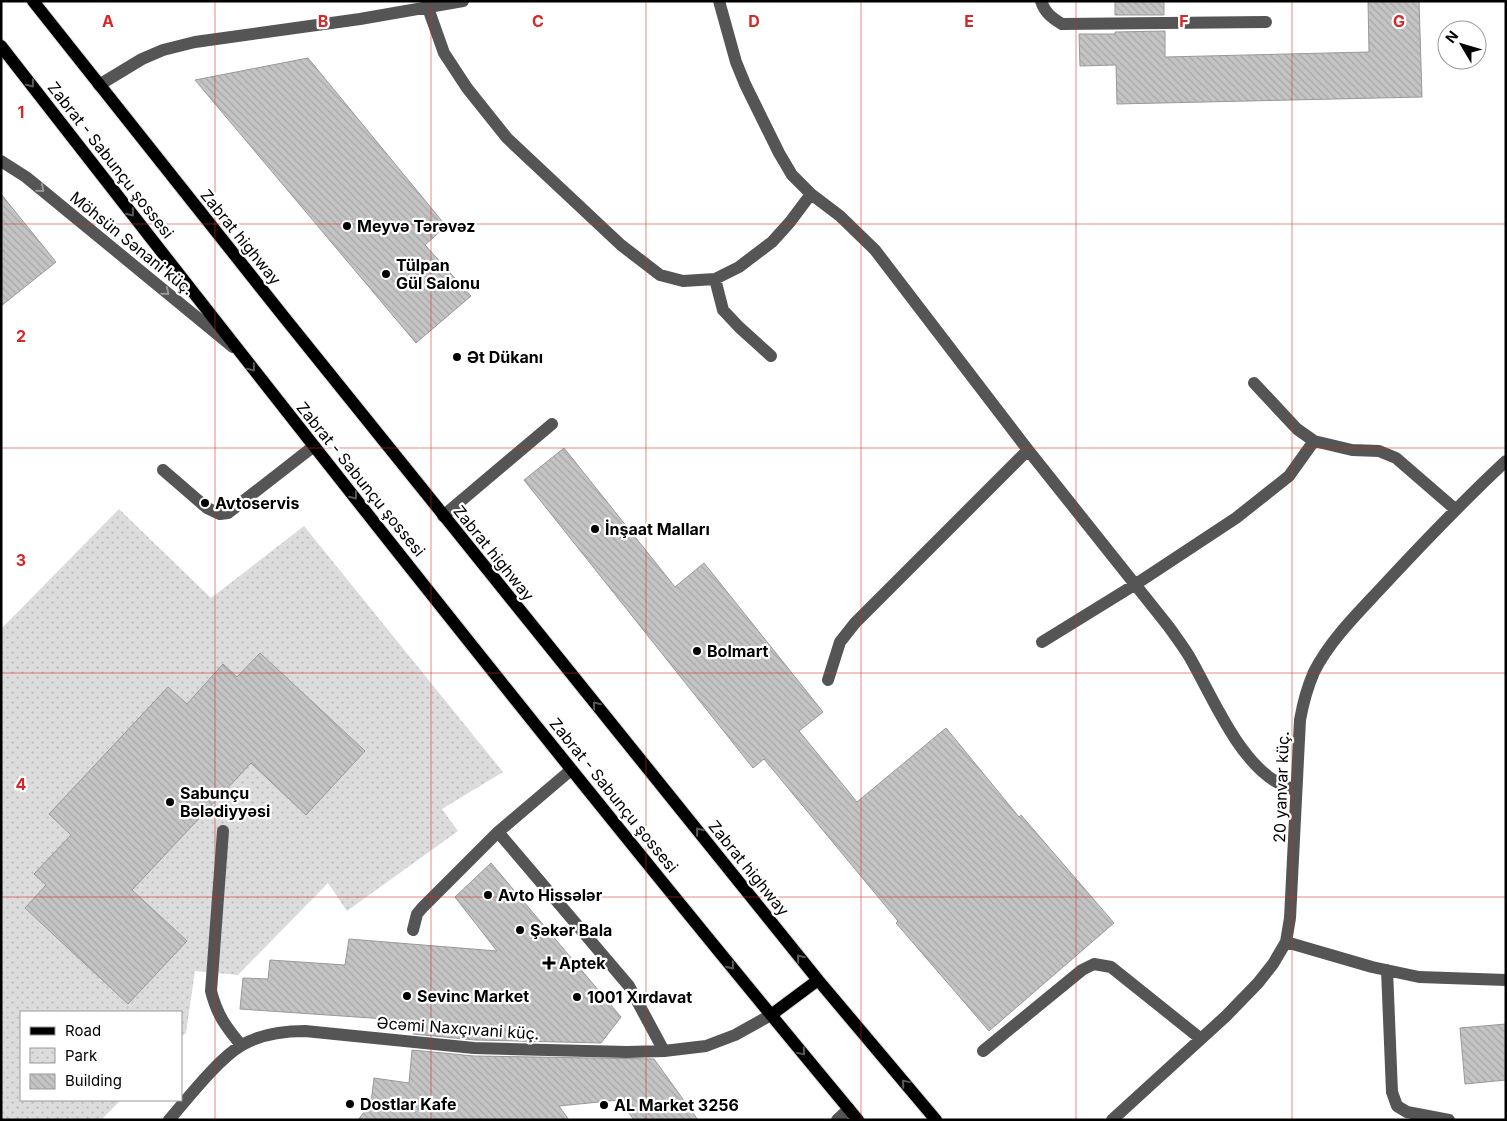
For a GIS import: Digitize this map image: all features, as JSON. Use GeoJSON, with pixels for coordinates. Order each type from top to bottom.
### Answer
{"type":"FeatureCollection","features":[{"type":"Feature","properties":{"kind":"main road","name":"Zabrat highway"},"geometry":{"type":"LineString","coordinates":[[33,1],[443,516],[818,980],[936,1120]]}},
{"type":"Feature","properties":{"kind":"main road","name":"Zabrat - Sabunçu şossesi"},"geometry":{"type":"LineString","coordinates":[[1,46],[240,353],[572,770],[771,1015]]}},
{"type":"Feature","properties":{"kind":"main road"},"geometry":{"type":"LineString","coordinates":[[818,980],[771,1015],[858,1120]]}},
{"type":"Feature","properties":{"kind":"street"},"geometry":{"type":"LineString","coordinates":[[99,85],[142,58],[163,50],[195,42],[360,19],[463,1]]}},
{"type":"Feature","properties":{"kind":"street"},"geometry":{"type":"LineString","coordinates":[[719,1],[744,84],[792,175],[811,194],[840,216],[875,250],[1028,450],[1169,627],[1188,655],[1215,705],[1243,749],[1257,766],[1275,781],[1296,791]]}},
{"type":"Feature","properties":{"kind":"street"},"geometry":{"type":"LineString","coordinates":[[1041,1],[1043,8],[1051,17],[1062,24],[1266,22]]}},
{"type":"Feature","properties":{"kind":"street"},"geometry":{"type":"LineString","coordinates":[[428,8],[444,53],[467,88],[507,138],[621,245],[660,275],[683,281],[715,279],[739,267],[772,242],[811,194]]}},
{"type":"Feature","properties":{"kind":"street","name":"Möhsün Sənani küç."},"geometry":{"type":"LineString","coordinates":[[1,161],[26,177],[240,353]]}},
{"type":"Feature","properties":{"kind":"street"},"geometry":{"type":"LineString","coordinates":[[715,279],[723,310],[772,356]]}},
{"type":"Feature","properties":{"kind":"street"},"geometry":{"type":"LineString","coordinates":[[1254,383],[1297,430],[1314,441],[1352,450],[1379,451],[1396,458],[1455,509]]}},
{"type":"Feature","properties":{"kind":"street"},"geometry":{"type":"LineString","coordinates":[[443,516],[552,424]]}},
{"type":"Feature","properties":{"kind":"street"},"geometry":{"type":"LineString","coordinates":[[1042,642],[1136,584],[1236,518],[1289,476],[1314,441]]}},
{"type":"Feature","properties":{"kind":"street"},"geometry":{"type":"LineString","coordinates":[[163,470],[207,508],[220,514],[228,513],[314,446]]}},
{"type":"Feature","properties":{"kind":"street"},"geometry":{"type":"LineString","coordinates":[[828,680],[840,642],[855,623],[1028,450]]}},
{"type":"Feature","properties":{"kind":"street","name":"20 yanvar küç."},"geometry":{"type":"LineString","coordinates":[[1112,1120],[1258,984],[1273,964],[1286,942],[1293,892],[1300,720],[1304,696],[1314,672],[1327,651],[1358,613],[1455,509],[1506,461]]}},
{"type":"Feature","properties":{"kind":"street"},"geometry":{"type":"LineString","coordinates":[[413,930],[417,914],[422,908],[498,832],[572,770]]}},
{"type":"Feature","properties":{"kind":"street"},"geometry":{"type":"LineString","coordinates":[[223,831],[211,991],[216,1009],[225,1025],[241,1045]]}},
{"type":"Feature","properties":{"kind":"street"},"geometry":{"type":"LineString","coordinates":[[498,832],[629,986],[664,1051]]}},
{"type":"Feature","properties":{"kind":"street"},"geometry":{"type":"LineString","coordinates":[[1286,942],[1419,977],[1506,980]]}},
{"type":"Feature","properties":{"kind":"street"},"geometry":{"type":"LineString","coordinates":[[983,1051],[1082,970],[1094,964],[1111,967],[1201,1039]]}},
{"type":"Feature","properties":{"kind":"street"},"geometry":{"type":"LineString","coordinates":[[1387,970],[1392,1092],[1397,1106],[1407,1112],[1449,1120]]}},
{"type":"Feature","properties":{"kind":"street","name":"Əcəmi Naxçıvani küç."},"geometry":{"type":"LineString","coordinates":[[169,1120],[222,1062],[241,1045],[265,1035],[296,1031],[474,1048],[627,1052],[664,1051],[706,1046],[734,1035],[771,1015]]}},
{"type":"Feature","properties":{"kind":"street"},"geometry":{"type":"LineString","coordinates":[[837,1120],[849,1109]]}},
{"type":"Feature","properties":{"kind":"green space"},"geometry":{"type":"Polygon","coordinates":[[[119,509],[211,598],[304,526],[503,772],[442,809],[458,831],[347,911],[328,883],[238,975],[195,971],[186,1033],[182,1036],[182,1011],[20,1011],[20,1101],[120,1101],[101,1120],[1,1120],[1,629],[119,509]]]}},
{"type":"Feature","properties":{"kind":"building"},"geometry":{"type":"Polygon","coordinates":[[[1115,1],[1164,1],[1164,15],[1115,15],[1115,1]]]}},
{"type":"Feature","properties":{"kind":"building"},"geometry":{"type":"Polygon","coordinates":[[[1368,1],[1419,1],[1422,97],[1117,104],[1116,65],[1080,66],[1079,34],[1115,34],[1115,32],[1165,31],[1165,57],[1369,52],[1368,1]]]}},
{"type":"Feature","properties":{"kind":"building"},"geometry":{"type":"Polygon","coordinates":[[[308,58],[446,226],[425,245],[471,296],[416,343],[195,80],[308,58]]]}},
{"type":"Feature","properties":{"kind":"building"},"geometry":{"type":"Polygon","coordinates":[[[1,194],[56,262],[1,306],[1,194]]]}},
{"type":"Feature","properties":{"kind":"building"},"geometry":{"type":"Polygon","coordinates":[[[564,448],[675,587],[704,563],[823,712],[799,731],[857,802],[946,728],[1019,817],[1021,815],[1114,923],[989,1031],[896,923],[898,921],[764,759],[753,768],[524,480],[564,448]]]}},
{"type":"Feature","properties":{"kind":"building"},"geometry":{"type":"Polygon","coordinates":[[[260,653],[365,751],[306,815],[251,763],[132,890],[187,941],[128,1004],[25,908],[46,885],[34,874],[71,835],[49,814],[168,687],[187,704],[223,664],[237,677],[260,653]]]}},
{"type":"Feature","properties":{"kind":"building"},"geometry":{"type":"Polygon","coordinates":[[[491,863],[621,1017],[601,1043],[475,1040],[413,1034],[415,1021],[240,1009],[243,978],[268,979],[270,960],[345,965],[349,939],[497,951],[455,897],[491,863]]]}},
{"type":"Feature","properties":{"kind":"building"},"geometry":{"type":"Polygon","coordinates":[[[1506,1024],[1506,1080],[1465,1084],[1460,1028],[1506,1024]]]}},
{"type":"Feature","properties":{"kind":"building"},"geometry":{"type":"Polygon","coordinates":[[[412,1050],[474,1056],[654,1059],[698,1120],[634,1120],[619,1100],[559,1106],[569,1120],[358,1120],[371,1103],[374,1078],[409,1083],[412,1050]]]}},
{"type":"Feature","properties":{"kind":"place","name":"Meyvə Tərəvəz"},"geometry":{"type":"Point","coordinates":[347,226]}},
{"type":"Feature","properties":{"kind":"place","name":"Tülpan Gül Salonu"},"geometry":{"type":"Point","coordinates":[386,274]}},
{"type":"Feature","properties":{"kind":"place","name":"Ət Dükanı"},"geometry":{"type":"Point","coordinates":[457,357]}},
{"type":"Feature","properties":{"kind":"place","name":"Avtoservis"},"geometry":{"type":"Point","coordinates":[205,503]}},
{"type":"Feature","properties":{"kind":"place","name":"İnşaat Malları"},"geometry":{"type":"Point","coordinates":[595,529]}},
{"type":"Feature","properties":{"kind":"place","name":"Bolmart"},"geometry":{"type":"Point","coordinates":[697,651]}},
{"type":"Feature","properties":{"kind":"place","name":"Sabunçu Bələdiyyəsi"},"geometry":{"type":"Point","coordinates":[170,802]}},
{"type":"Feature","properties":{"kind":"place","name":"Avto Hissələr"},"geometry":{"type":"Point","coordinates":[488,895]}},
{"type":"Feature","properties":{"kind":"place","name":"Şəkər Bala"},"geometry":{"type":"Point","coordinates":[520,930]}},
{"type":"Feature","properties":{"kind":"place","name":"Aptek"},"geometry":{"type":"Point","coordinates":[549,963]}},
{"type":"Feature","properties":{"kind":"place","name":"Sevinc Market"},"geometry":{"type":"Point","coordinates":[407,996]}},
{"type":"Feature","properties":{"kind":"place","name":"1001 Xırdavat"},"geometry":{"type":"Point","coordinates":[577,997]}},
{"type":"Feature","properties":{"kind":"place","name":"Dostlar Kafe"},"geometry":{"type":"Point","coordinates":[350,1104]}},
{"type":"Feature","properties":{"kind":"place","name":"AL Market 3256"},"geometry":{"type":"Point","coordinates":[604,1105]}}]}
